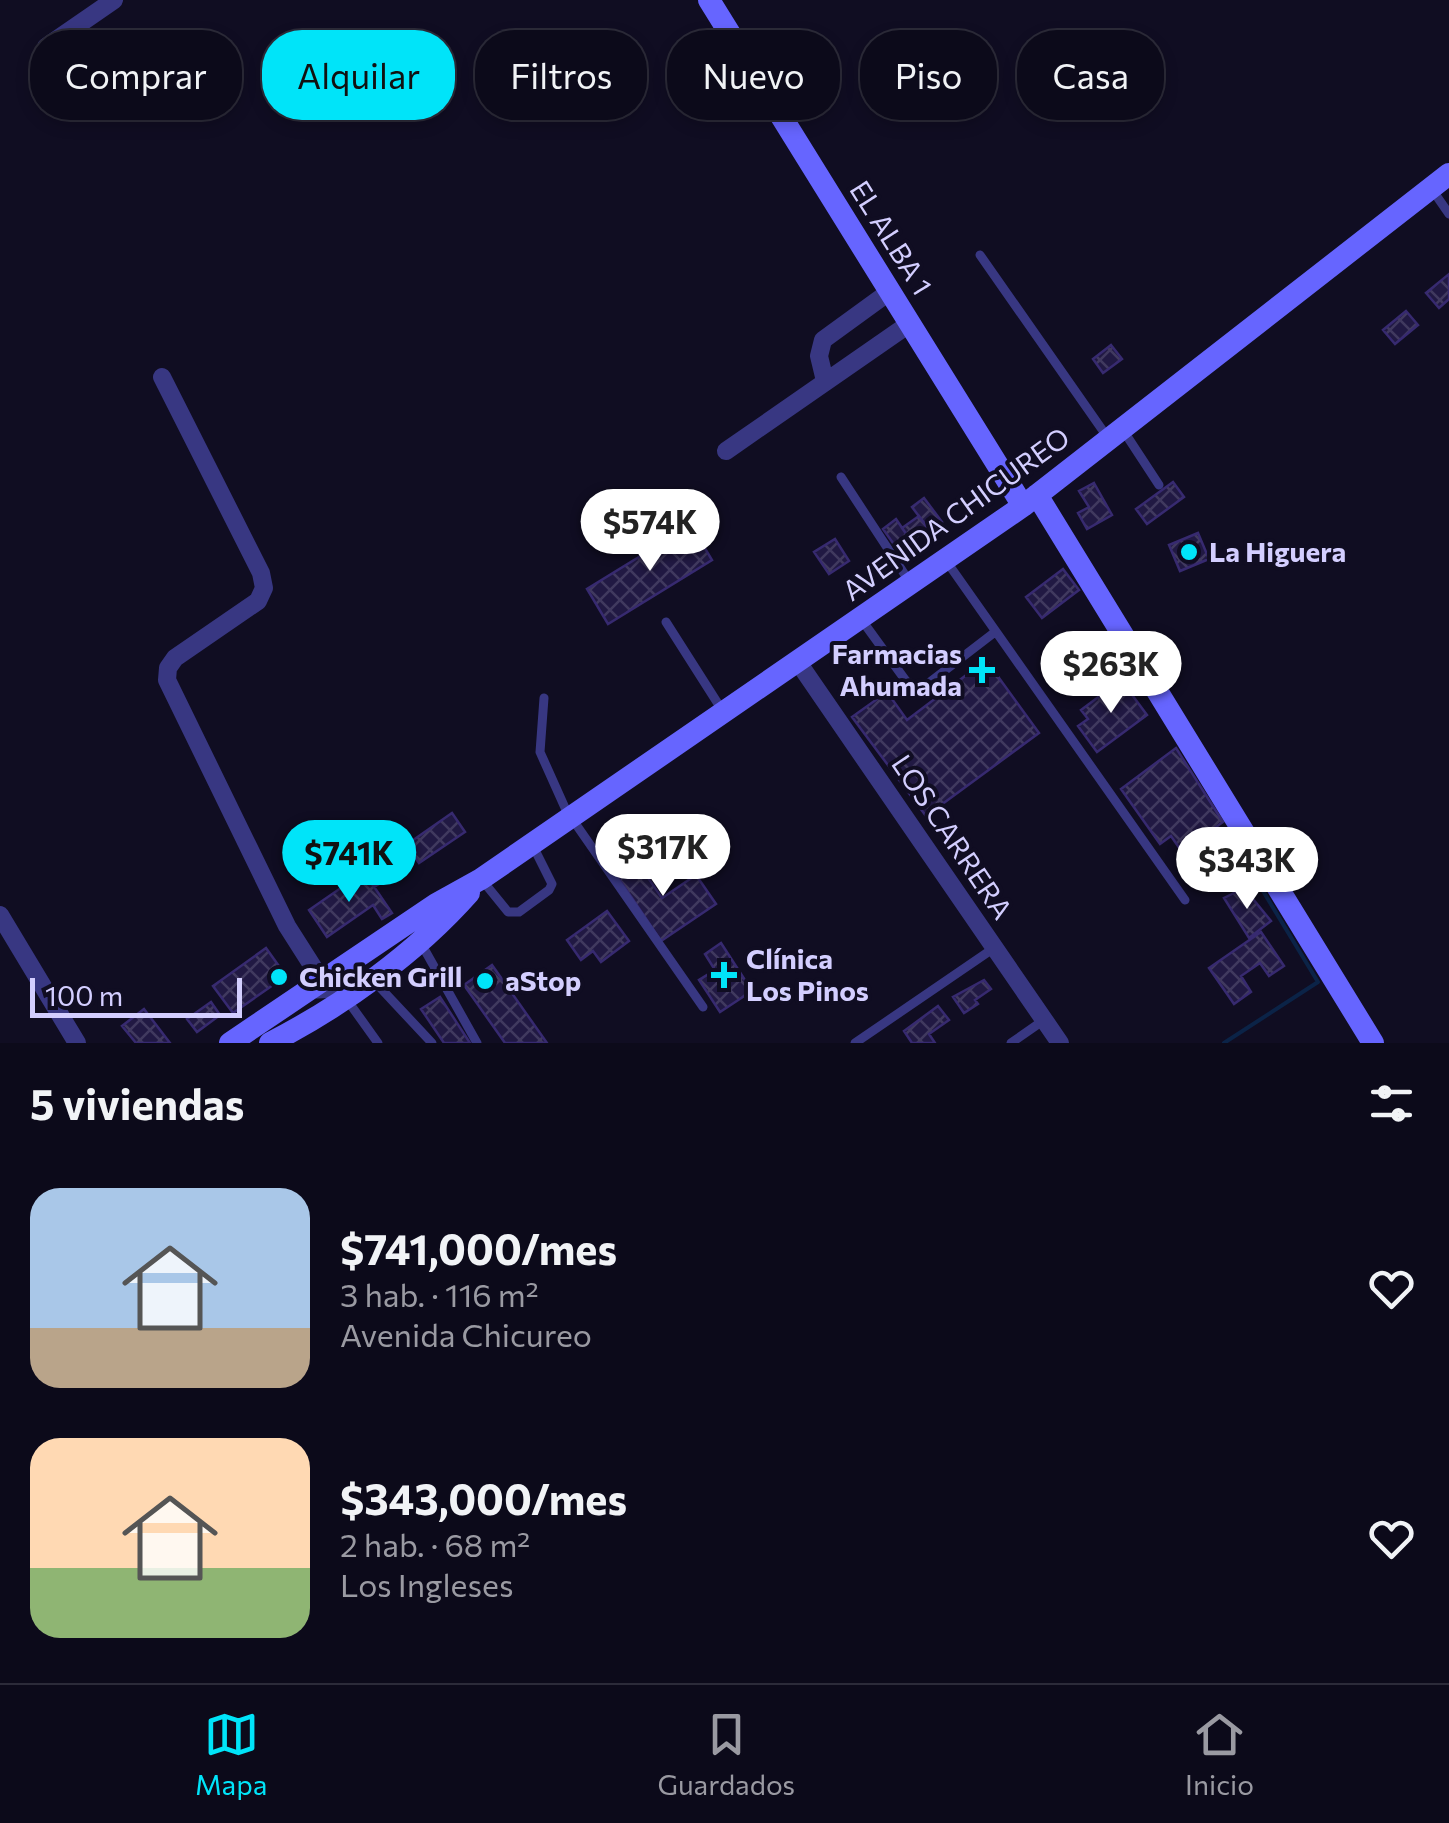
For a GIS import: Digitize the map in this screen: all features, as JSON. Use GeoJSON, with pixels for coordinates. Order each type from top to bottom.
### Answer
{"type":"FeatureCollection","features":[{"type":"Feature","properties":{"kind":"main road","name":"EL ALBA 1"},"geometry":{"type":"LineString","coordinates":[[709,0],[909,324],[1030,501],[1374,1043]]}},
{"type":"Feature","properties":{"kind":"main road","name":"AVENIDA CHICUREO"},"geometry":{"type":"LineString","coordinates":[[230,1043],[532,844],[1030,501],[1440,181]]}},
{"type":"Feature","properties":{"kind":"main road","name":"AVENIDA CHICUREO"},"geometry":{"type":"LineString","coordinates":[[272,1043],[345,997],[419,941],[480,879]]}},
{"type":"Feature","properties":{"kind":"street"},"geometry":{"type":"LineString","coordinates":[[71,30],[114,0]]}},
{"type":"Feature","properties":{"kind":"street"},"geometry":{"type":"LineString","coordinates":[[825,381],[819,356],[823,340],[889,292]]}},
{"type":"Feature","properties":{"kind":"street"},"geometry":{"type":"LineString","coordinates":[[726,450],[909,324]]}},
{"type":"Feature","properties":{"kind":"street"},"geometry":{"type":"LineString","coordinates":[[162,378],[261,573],[264,588],[258,601],[174,658],[167,680],[287,926],[322,981]]}},
{"type":"Feature","properties":{"kind":"street","name":"LOS CARRERA"},"geometry":{"type":"LineString","coordinates":[[798,662],[1060,1043]]}},
{"type":"Feature","properties":{"kind":"street"},"geometry":{"type":"LineString","coordinates":[[0,915],[77,1043]]}},
{"type":"Feature","properties":{"kind":"lane"},"geometry":{"type":"LineString","coordinates":[[1440,181],[1449,214]]}},
{"type":"Feature","properties":{"kind":"lane"},"geometry":{"type":"LineString","coordinates":[[980,255],[1116,435],[1159,485]]}},
{"type":"Feature","properties":{"kind":"lane"},"geometry":{"type":"LineString","coordinates":[[841,478],[911,583]]}},
{"type":"Feature","properties":{"kind":"lane"},"geometry":{"type":"LineString","coordinates":[[945,560],[1185,900]]}},
{"type":"Feature","properties":{"kind":"lane"},"geometry":{"type":"LineString","coordinates":[[861,620],[906,681],[915,686],[926,684],[996,632]]}},
{"type":"Feature","properties":{"kind":"lane"},"geometry":{"type":"LineString","coordinates":[[666,622],[724,713]]}},
{"type":"Feature","properties":{"kind":"lane"},"geometry":{"type":"LineString","coordinates":[[544,698],[540,752],[570,817],[703,1007]]}},
{"type":"Feature","properties":{"kind":"lane"},"geometry":{"type":"LineString","coordinates":[[480,879],[508,912],[518,912],[550,890],[552,884],[532,844]]}},
{"type":"Feature","properties":{"kind":"lane"},"geometry":{"type":"LineString","coordinates":[[419,941],[476,1043]]}},
{"type":"Feature","properties":{"kind":"lane"},"geometry":{"type":"LineString","coordinates":[[855,1043],[994,948]]}},
{"type":"Feature","properties":{"kind":"lane"},"geometry":{"type":"LineString","coordinates":[[345,997],[348,978],[358,958]]}},
{"type":"Feature","properties":{"kind":"lane"},"geometry":{"type":"LineString","coordinates":[[372,978],[432,1043]]}},
{"type":"Feature","properties":{"kind":"lane"},"geometry":{"type":"LineString","coordinates":[[295,999],[339,993],[378,1043]]}},
{"type":"Feature","properties":{"kind":"lane"},"geometry":{"type":"LineString","coordinates":[[1011,1043],[1044,1020]]}},
{"type":"Feature","properties":{"kind":"building"},"geometry":{"type":"Polygon","coordinates":[[[1449,274],[1449,299],[1439,308],[1426,293],[1449,274]]]}},
{"type":"Feature","properties":{"kind":"building"},"geometry":{"type":"Polygon","coordinates":[[[1406,311],[1418,325],[1395,344],[1383,330],[1406,311]]]}},
{"type":"Feature","properties":{"kind":"building"},"geometry":{"type":"Polygon","coordinates":[[[1111,345],[1122,359],[1103,373],[1093,359],[1111,345]]]}},
{"type":"Feature","properties":{"kind":"building"},"geometry":{"type":"Polygon","coordinates":[[[1173,482],[1184,497],[1147,524],[1136,509],[1173,482]]]}},
{"type":"Feature","properties":{"kind":"building"},"geometry":{"type":"Polygon","coordinates":[[[1094,483],[1112,515],[1087,529],[1078,513],[1089,507],[1079,491],[1094,483]]]}},
{"type":"Feature","properties":{"kind":"building"},"geometry":{"type":"Polygon","coordinates":[[[924,498],[942,522],[930,531],[912,507],[924,498]]]}},
{"type":"Feature","properties":{"kind":"building"},"geometry":{"type":"Polygon","coordinates":[[[919,516],[928,528],[911,541],[902,528],[919,516]]]}},
{"type":"Feature","properties":{"kind":"building"},"geometry":{"type":"Polygon","coordinates":[[[896,519],[911,541],[898,550],[883,529],[896,519]]]}},
{"type":"Feature","properties":{"kind":"building"},"geometry":{"type":"Polygon","coordinates":[[[691,525],[712,560],[608,624],[587,589],[691,525]]]}},
{"type":"Feature","properties":{"kind":"building","name":"La Higuera"},"geometry":{"type":"Polygon","coordinates":[[[1198,533],[1209,559],[1180,571],[1169,545],[1198,533]]]}},
{"type":"Feature","properties":{"kind":"building"},"geometry":{"type":"Polygon","coordinates":[[[835,539],[849,561],[829,574],[814,552],[835,539]]]}},
{"type":"Feature","properties":{"kind":"building"},"geometry":{"type":"Polygon","coordinates":[[[1063,569],[1079,590],[1042,618],[1026,597],[1063,569]]]}},
{"type":"Feature","properties":{"kind":"building"},"geometry":{"type":"Polygon","coordinates":[[[986,660],[1039,733],[926,816],[852,717],[887,692],[907,720],[986,660]]]}},
{"type":"Feature","properties":{"kind":"building"},"geometry":{"type":"Polygon","coordinates":[[[1121,680],[1147,715],[1097,752],[1078,726],[1088,719],[1081,710],[1121,680]]]}},
{"type":"Feature","properties":{"kind":"building"},"geometry":{"type":"Polygon","coordinates":[[[1176,748],[1223,822],[1182,852],[1171,836],[1160,844],[1121,789],[1176,748]]]}},
{"type":"Feature","properties":{"kind":"building"},"geometry":{"type":"Polygon","coordinates":[[[452,813],[465,832],[419,863],[406,845],[452,813]]]}},
{"type":"Feature","properties":{"kind":"building"},"geometry":{"type":"Polygon","coordinates":[[[398,850],[408,866],[374,887],[364,872],[398,850]]]}},
{"type":"Feature","properties":{"kind":"building"},"geometry":{"type":"Polygon","coordinates":[[[631,853],[662,898],[696,875],[716,904],[661,941],[611,867],[631,853]]]}},
{"type":"Feature","properties":{"kind":"building"},"geometry":{"type":"Polygon","coordinates":[[[364,872],[392,913],[382,919],[373,905],[327,937],[309,910],[364,872]]]}},
{"type":"Feature","properties":{"kind":"building"},"geometry":{"type":"Polygon","coordinates":[[[1244,888],[1271,921],[1249,938],[1224,898],[1244,888]]]}},
{"type":"Feature","properties":{"kind":"building"},"geometry":{"type":"Polygon","coordinates":[[[607,911],[629,941],[601,962],[593,951],[581,960],[567,940],[607,911]]]}},
{"type":"Feature","properties":{"kind":"building"},"geometry":{"type":"Polygon","coordinates":[[[1261,932],[1284,966],[1269,976],[1260,963],[1241,976],[1251,992],[1234,1004],[1209,968],[1261,932]]]}},
{"type":"Feature","properties":{"kind":"building","name":"Clínica Los Pinos"},"geometry":{"type":"Polygon","coordinates":[[[721,943],[752,991],[720,1012],[699,980],[715,970],[705,954],[721,943]]]}},
{"type":"Feature","properties":{"kind":"building"},"geometry":{"type":"Polygon","coordinates":[[[266,948],[286,976],[233,1013],[213,986],[266,948]]]}},
{"type":"Feature","properties":{"kind":"building"},"geometry":{"type":"Polygon","coordinates":[[[492,965],[547,1043],[505,1043],[464,985],[492,965]]]}},
{"type":"Feature","properties":{"kind":"building"},"geometry":{"type":"Polygon","coordinates":[[[984,980],[991,989],[964,1013],[953,997],[984,980]]]}},
{"type":"Feature","properties":{"kind":"building"},"geometry":{"type":"Polygon","coordinates":[[[440,997],[470,1043],[444,1043],[421,1009],[440,997]]]}},
{"type":"Feature","properties":{"kind":"building"},"geometry":{"type":"Polygon","coordinates":[[[211,1002],[220,1015],[197,1032],[187,1019],[211,1002]]]}},
{"type":"Feature","properties":{"kind":"building"},"geometry":{"type":"Polygon","coordinates":[[[938,1006],[949,1020],[929,1034],[935,1043],[912,1043],[904,1031],[938,1006]]]}},
{"type":"Feature","properties":{"kind":"building"},"geometry":{"type":"Polygon","coordinates":[[[144,1009],[170,1043],[136,1043],[122,1026],[144,1009]]]}},
{"type":"Feature","properties":{"kind":"waterway"},"geometry":{"type":"LineString","coordinates":[[1224,1043],[1318,982],[1228,833]]}},
{"type":"Feature","properties":{"kind":"place","name":"La Higuera"},"geometry":{"type":"Point","coordinates":[1189,552]}},
{"type":"Feature","properties":{"kind":"place","name":"Farmacias Ahumada"},"geometry":{"type":"Point","coordinates":[982,670]}},
{"type":"Feature","properties":{"kind":"place","name":"Clínica Los Pinos"},"geometry":{"type":"Point","coordinates":[724,975]}},
{"type":"Feature","properties":{"kind":"place","name":"Chicken Grill"},"geometry":{"type":"Point","coordinates":[279,977]}},
{"type":"Feature","properties":{"kind":"place","name":"aStop"},"geometry":{"type":"Point","coordinates":[485,981]}}]}
